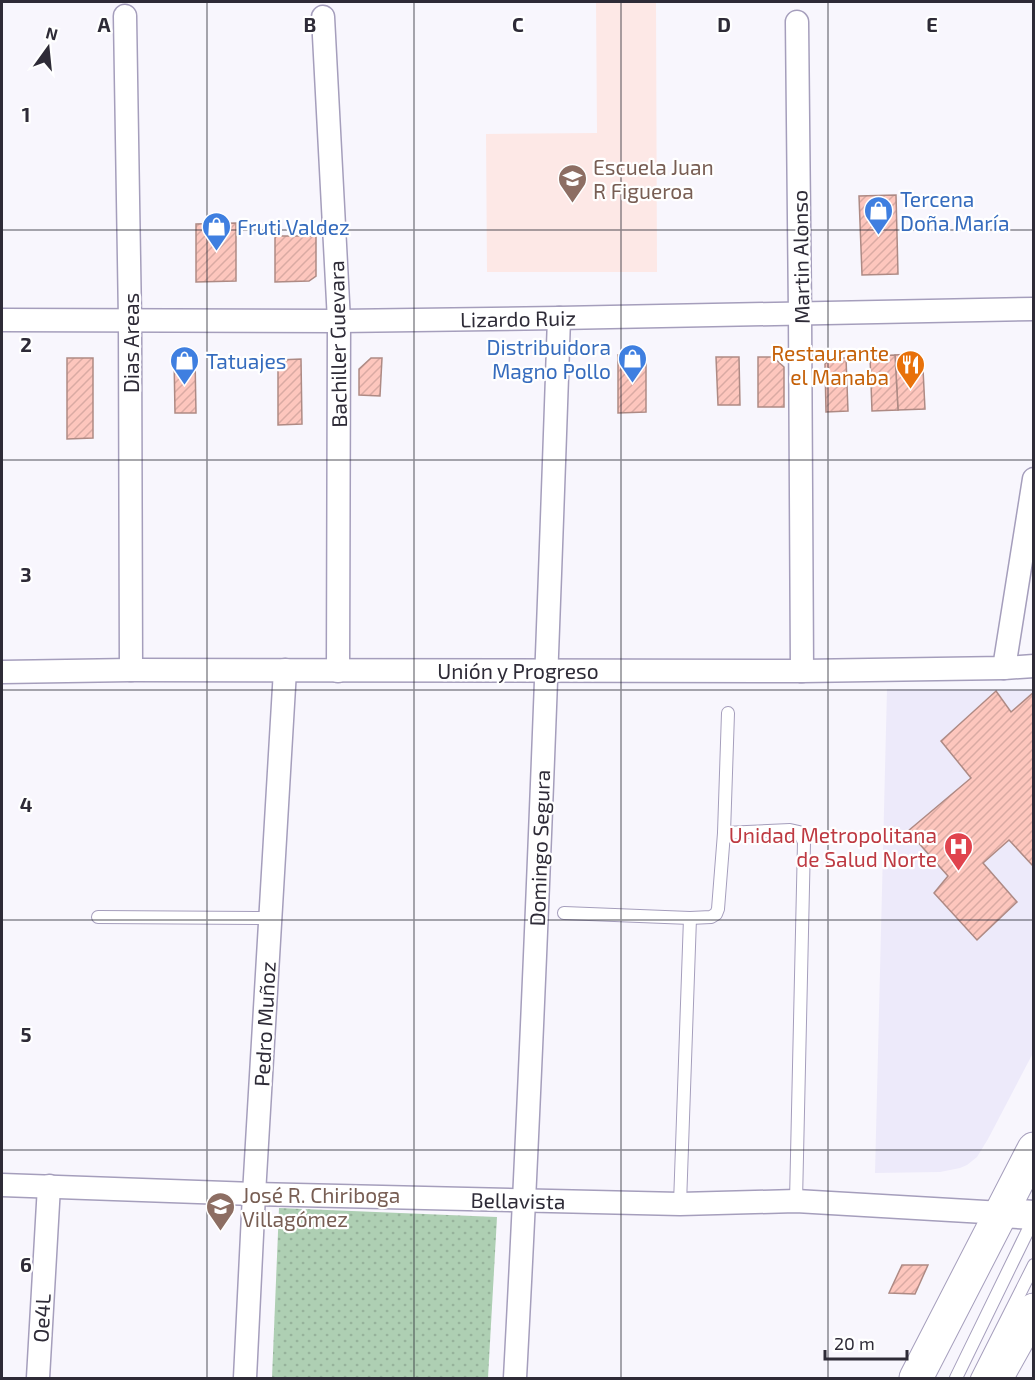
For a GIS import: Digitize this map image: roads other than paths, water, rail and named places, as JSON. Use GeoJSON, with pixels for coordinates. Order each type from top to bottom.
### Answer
{"type":"FeatureCollection","features":[{"type":"Feature","properties":{"kind":"main road"},"geometry":{"type":"LineString","coordinates":[[916,1378],[1023,1215],[1034,1149]]}},
{"type":"Feature","properties":{"kind":"main road"},"geometry":{"type":"LineString","coordinates":[[996,1378],[1034,1310]]}},
{"type":"Feature","properties":{"kind":"street","name":"Dias Areas"},"geometry":{"type":"LineString","coordinates":[[125,16],[130,320],[131,670]]}},
{"type":"Feature","properties":{"kind":"street","name":"Bachiller Guevara"},"geometry":{"type":"LineString","coordinates":[[323,17],[339,321],[338,671]]}},
{"type":"Feature","properties":{"kind":"street","name":"Martin Alonso"},"geometry":{"type":"LineString","coordinates":[[797,22],[802,671]]}},
{"type":"Feature","properties":{"kind":"street","name":"Lizardo Ruiz"},"geometry":{"type":"LineString","coordinates":[[2,320],[339,321],[1034,309]]}},
{"type":"Feature","properties":{"kind":"street","name":"Domingo Segura"},"geometry":{"type":"LineString","coordinates":[[515,1378],[547,670],[559,318]]}},
{"type":"Feature","properties":{"kind":"street"},"geometry":{"type":"LineString","coordinates":[[1004,668],[1034,479]]}},
{"type":"Feature","properties":{"kind":"street","name":"Unión y Progreso"},"geometry":{"type":"LineString","coordinates":[[2,672],[131,670],[802,671],[1034,666]]}},
{"type":"Feature","properties":{"kind":"street","name":"Pedro Muñoz"},"geometry":{"type":"LineString","coordinates":[[244,1378],[285,670]]}},
{"type":"Feature","properties":{"kind":"street","name":"Bellavista"},"geometry":{"type":"LineString","coordinates":[[2,1185],[254,1194],[680,1204],[796,1201],[1023,1215]]}},
{"type":"Feature","properties":{"kind":"street","name":"Oe4L"},"geometry":{"type":"LineString","coordinates":[[38,1378],[49,1186]]}},
{"type":"Feature","properties":{"kind":"lane"},"geometry":{"type":"LineString","coordinates":[[564,913],[690,918],[711,917],[716,914],[724,833],[728,713]]}},
{"type":"Feature","properties":{"kind":"lane"},"geometry":{"type":"LineString","coordinates":[[724,833],[790,830],[799,832],[804,842],[796,1201]]}},
{"type":"Feature","properties":{"kind":"lane"},"geometry":{"type":"LineString","coordinates":[[98,917],[270,918]]}},
{"type":"Feature","properties":{"kind":"lane"},"geometry":{"type":"LineString","coordinates":[[680,1204],[690,918]]}},
{"type":"Feature","properties":{"kind":"lane"},"geometry":{"type":"LineString","coordinates":[[956,1378],[1023,1215]]}},
{"type":"Feature","properties":{"kind":"lane"},"geometry":{"type":"LineString","coordinates":[[977,1378],[1034,1265]]}},
{"type":"Feature","properties":{"kind":"place","name":"Escuela Juan R Figueroa"},"geometry":{"type":"Point","coordinates":[572,204]}},
{"type":"Feature","properties":{"kind":"place","name":"Tercena Doña María"},"geometry":{"type":"Point","coordinates":[879,236]}},
{"type":"Feature","properties":{"kind":"place","name":"Fruti Valdez"},"geometry":{"type":"Point","coordinates":[216,252]}},
{"type":"Feature","properties":{"kind":"place","name":"Distribuidora Magno Pollo"},"geometry":{"type":"Point","coordinates":[632,384]}},
{"type":"Feature","properties":{"kind":"place","name":"Tatuajes"},"geometry":{"type":"Point","coordinates":[185,386]}},
{"type":"Feature","properties":{"kind":"place","name":"Restaurante el Manaba"},"geometry":{"type":"Point","coordinates":[910,390]}},
{"type":"Feature","properties":{"kind":"place","name":"Unidad Metropolitana de Salud Norte"},"geometry":{"type":"Point","coordinates":[958,872]}},
{"type":"Feature","properties":{"kind":"place","name":"José R. Chiriboga Villagómez"},"geometry":{"type":"Point","coordinates":[221,1232]}}]}
